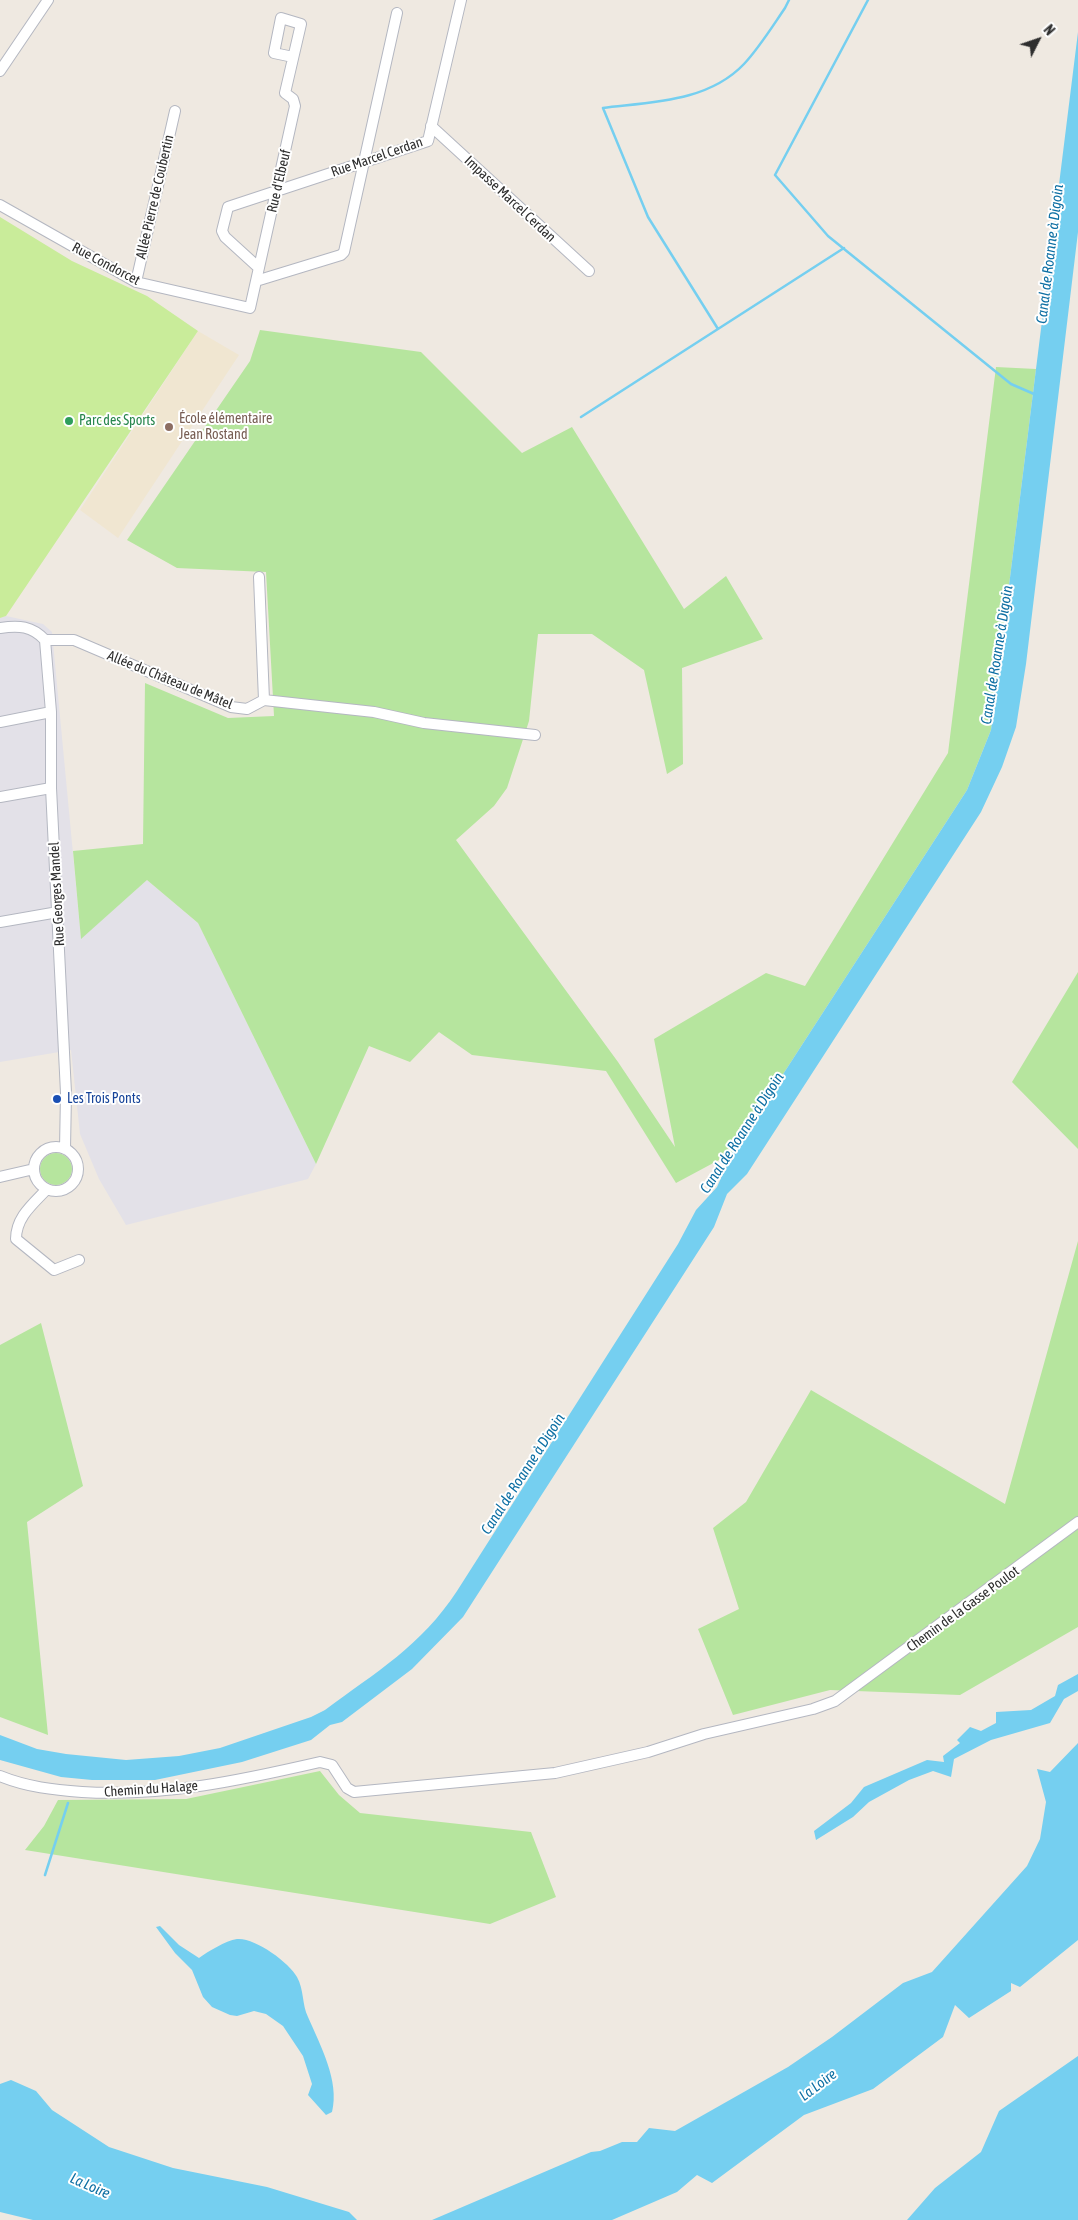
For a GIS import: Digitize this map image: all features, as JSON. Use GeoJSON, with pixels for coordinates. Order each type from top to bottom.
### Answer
{"type":"FeatureCollection","features":[{"type":"Feature","properties":{"kind":"street"},"geometry":{"type":"LineString","coordinates":[[0,71],[48,0]]}},
{"type":"Feature","properties":{"kind":"street","name":"Rue Marcel Cerdan"},"geometry":{"type":"LineString","coordinates":[[259,268],[222,232],[228,207],[428,141],[460,0]]}},
{"type":"Feature","properties":{"kind":"street"},"geometry":{"type":"LineString","coordinates":[[256,281],[341,255],[344,252],[398,13]]}},
{"type":"Feature","properties":{"kind":"street","name":"Rue d'Elbeuf"},"geometry":{"type":"LineString","coordinates":[[250,308],[295,106],[293,99],[285,93],[293,57]]}},
{"type":"Feature","properties":{"kind":"street","name":"Allée Pierre de Coubertin"},"geometry":{"type":"LineString","coordinates":[[136,282],[175,111]]}},
{"type":"Feature","properties":{"kind":"street","name":"Impasse Marcel Cerdan"},"geometry":{"type":"LineString","coordinates":[[431,126],[590,271]]}},
{"type":"Feature","properties":{"kind":"street","name":"Rue Condorcet"},"geometry":{"type":"LineString","coordinates":[[0,205],[136,282],[250,308]]}},
{"type":"Feature","properties":{"kind":"street"},"geometry":{"type":"LineString","coordinates":[[259,577],[264,700]]}},
{"type":"Feature","properties":{"kind":"street"},"geometry":{"type":"LineString","coordinates":[[0,628],[23,627],[36,631],[45,640]]}},
{"type":"Feature","properties":{"kind":"street","name":"Allée du Château de Mâtel"},"geometry":{"type":"LineString","coordinates":[[45,640],[74,640],[231,707],[247,709],[264,700],[385,715],[424,723],[535,735]]}},
{"type":"Feature","properties":{"kind":"street","name":"Rue Georges Mandel"},"geometry":{"type":"LineString","coordinates":[[45,640],[51,712],[51,788],[66,1094],[65,1149]]}},
{"type":"Feature","properties":{"kind":"street"},"geometry":{"type":"LineString","coordinates":[[0,722],[51,712]]}},
{"type":"Feature","properties":{"kind":"street"},"geometry":{"type":"LineString","coordinates":[[0,798],[51,788]]}},
{"type":"Feature","properties":{"kind":"street"},"geometry":{"type":"LineString","coordinates":[[0,922],[58,912]]}},
{"type":"Feature","properties":{"kind":"street"},"geometry":{"type":"LineString","coordinates":[[47,1149],[65,1149],[76,1160],[78,1167],[74,1182],[62,1190],[47,1189],[38,1181],[34,1169],[38,1158],[47,1149]]}},
{"type":"Feature","properties":{"kind":"street"},"geometry":{"type":"LineString","coordinates":[[0,1177],[34,1169]]}},
{"type":"Feature","properties":{"kind":"street"},"geometry":{"type":"LineString","coordinates":[[47,1189],[19,1220],[16,1239],[54,1270],[79,1260]]}},
{"type":"Feature","properties":{"kind":"street","name":"Chemin de la Gasse Poulot"},"geometry":{"type":"LineString","coordinates":[[302,1766],[320,1762],[332,1765],[348,1788],[354,1792],[555,1773],[648,1752],[704,1734],[813,1709],[835,1702],[1078,1522]]}},
{"type":"Feature","properties":{"kind":"street","name":"Chemin du Halage"},"geometry":{"type":"LineString","coordinates":[[0,1776],[50,1790],[103,1793],[152,1792],[224,1784],[302,1766]]}},
{"type":"Feature","properties":{"kind":"shaded area"},"geometry":{"type":"Polygon","coordinates":[[[198,331],[239,355],[118,538],[80,510],[198,331]]]}},
{"type":"Feature","properties":{"kind":"shaded area"},"geometry":{"type":"Polygon","coordinates":[[[6,616],[43,624],[52,632],[81,938],[147,880],[198,923],[316,1164],[308,1179],[126,1225],[99,1179],[80,1134],[71,1050],[0,1062],[0,618],[6,616]]]}},
{"type":"Feature","properties":{"kind":"green space","name":"Parc des Sports"},"geometry":{"type":"Polygon","coordinates":[[[0,217],[72,261],[147,296],[198,331],[6,616],[0,618],[0,217]]]}},
{"type":"Feature","properties":{"kind":"green space"},"geometry":{"type":"Polygon","coordinates":[[[260,330],[421,352],[522,453],[572,427],[684,609],[726,576],[763,639],[682,668],[683,764],[667,774],[644,670],[592,634],[538,634],[529,721],[507,788],[494,806],[456,840],[618,1062],[675,1147],[654,1039],[766,973],[805,986],[948,753],[996,367],[1036,369],[991,730],[967,790],[732,1153],[676,1183],[606,1071],[472,1055],[439,1032],[410,1062],[369,1046],[316,1164],[198,923],[147,880],[81,939],[73,851],[143,844],[145,683],[228,718],[274,716],[266,572],[177,568],[127,540],[250,361],[260,330]]]}},
{"type":"Feature","properties":{"kind":"green space"},"geometry":{"type":"Polygon","coordinates":[[[1078,972],[1078,1149],[1012,1082],[1078,972]]]}},
{"type":"Feature","properties":{"kind":"green space"},"geometry":{"type":"Polygon","coordinates":[[[56,1153],[62,1154],[67,1158],[71,1163],[71,1175],[67,1180],[62,1184],[56,1185],[50,1184],[45,1180],[41,1175],[40,1169],[41,1163],[45,1158],[50,1154],[56,1153]]]}},
{"type":"Feature","properties":{"kind":"green space"},"geometry":{"type":"Polygon","coordinates":[[[1078,1241],[1078,1627],[960,1695],[830,1690],[733,1715],[698,1629],[739,1609],[713,1528],[746,1502],[811,1390],[1005,1504],[1078,1241]]]}},
{"type":"Feature","properties":{"kind":"green space"},"geometry":{"type":"Polygon","coordinates":[[[41,1323],[83,1486],[27,1522],[48,1735],[0,1717],[0,1345],[41,1323]]]}},
{"type":"Feature","properties":{"kind":"green space"},"geometry":{"type":"Polygon","coordinates":[[[320,1771],[339,1795],[360,1813],[531,1832],[556,1897],[490,1924],[25,1850],[44,1826],[58,1800],[186,1799],[320,1771]]]}},
{"type":"Feature","properties":{"kind":"water"},"geometry":{"type":"Polygon","coordinates":[[[1078,32],[1078,232],[1026,664],[1016,727],[1002,767],[981,812],[747,1174],[727,1194],[714,1227],[463,1617],[412,1669],[342,1722],[330,1725],[311,1740],[242,1762],[155,1780],[92,1780],[61,1777],[0,1760],[0,1735],[37,1749],[126,1760],[179,1756],[220,1748],[311,1717],[325,1710],[413,1643],[443,1610],[457,1591],[678,1244],[696,1210],[717,1187],[732,1153],[967,790],[991,730],[1078,32]]]}},
{"type":"Feature","properties":{"kind":"water"},"geometry":{"type":"Polygon","coordinates":[[[1078,1674],[1078,1691],[1064,1699],[1050,1723],[991,1740],[954,1759],[951,1777],[933,1771],[909,1780],[869,1802],[853,1817],[816,1840],[814,1831],[851,1803],[864,1787],[927,1760],[944,1762],[943,1756],[960,1743],[957,1740],[970,1727],[981,1731],[996,1723],[996,1712],[1031,1710],[1055,1696],[1058,1685],[1078,1674]]]}},
{"type":"Feature","properties":{"kind":"water","name":"La Loire"},"geometry":{"type":"Polygon","coordinates":[[[1078,1743],[1078,1940],[1020,1987],[1011,1983],[1011,1991],[969,2018],[955,2005],[943,2037],[873,2089],[804,2115],[712,2183],[697,2175],[677,2192],[612,2220],[432,2220],[591,2152],[600,2151],[622,2142],[637,2142],[649,2128],[675,2131],[788,2067],[832,2037],[903,1983],[932,1972],[1027,1866],[1040,1839],[1046,1802],[1037,1769],[1050,1772],[1078,1743]]]}},
{"type":"Feature","properties":{"kind":"water"},"geometry":{"type":"Polygon","coordinates":[[[160,1926],[179,1945],[199,1958],[227,1942],[244,1939],[261,1946],[287,1964],[297,1977],[306,2012],[328,2063],[334,2100],[332,2112],[326,2115],[308,2095],[312,2084],[303,2056],[283,2026],[266,2014],[254,2011],[237,2016],[212,2007],[203,1997],[192,1970],[175,1953],[156,1927],[160,1926]]]}},
{"type":"Feature","properties":{"kind":"water"},"geometry":{"type":"Polygon","coordinates":[[[1078,2056],[1078,2220],[907,2220],[935,2188],[981,2152],[999,2111],[1078,2056]]]}},
{"type":"Feature","properties":{"kind":"water","name":"La Loire"},"geometry":{"type":"Polygon","coordinates":[[[11,2080],[36,2091],[52,2110],[109,2147],[173,2168],[267,2187],[349,2212],[357,2220],[33,2220],[0,2212],[0,2084],[11,2080]]]}},
{"type":"Feature","properties":{"kind":"waterway"},"geometry":{"type":"LineString","coordinates":[[718,329],[648,217],[603,108],[678,98],[714,86],[730,77],[750,58],[789,0]]}},
{"type":"Feature","properties":{"kind":"waterway"},"geometry":{"type":"LineString","coordinates":[[868,0],[775,175],[828,236],[1011,384],[1034,394]]}},
{"type":"Feature","properties":{"kind":"waterway"},"geometry":{"type":"LineString","coordinates":[[581,417],[844,248]]}},
{"type":"Feature","properties":{"kind":"waterway"},"geometry":{"type":"LineString","coordinates":[[45,1875],[68,1803]]}},
{"type":"Feature","properties":{"kind":"place","name":"Parc des Sports"},"geometry":{"type":"Point","coordinates":[69,421]}},
{"type":"Feature","properties":{"kind":"place","name":"École élémentaire Jean Rostand"},"geometry":{"type":"Point","coordinates":[169,427]}},
{"type":"Feature","properties":{"kind":"place","name":"Les Trois Ponts"},"geometry":{"type":"Point","coordinates":[57,1099]}},
{"type":"Feature","properties":{"kind":"water label","name":"Canal de Roanne à Digoin"},"geometry":{"type":"Point","coordinates":[1050,254]}},
{"type":"Feature","properties":{"kind":"water label","name":"Canal de Roanne à Digoin"},"geometry":{"type":"Point","coordinates":[997,655]}},
{"type":"Feature","properties":{"kind":"water label","name":"Canal de Roanne à Digoin"},"geometry":{"type":"Point","coordinates":[742,1133]}},
{"type":"Feature","properties":{"kind":"water label","name":"Canal de Roanne à Digoin"},"geometry":{"type":"Point","coordinates":[523,1474]}}]}
